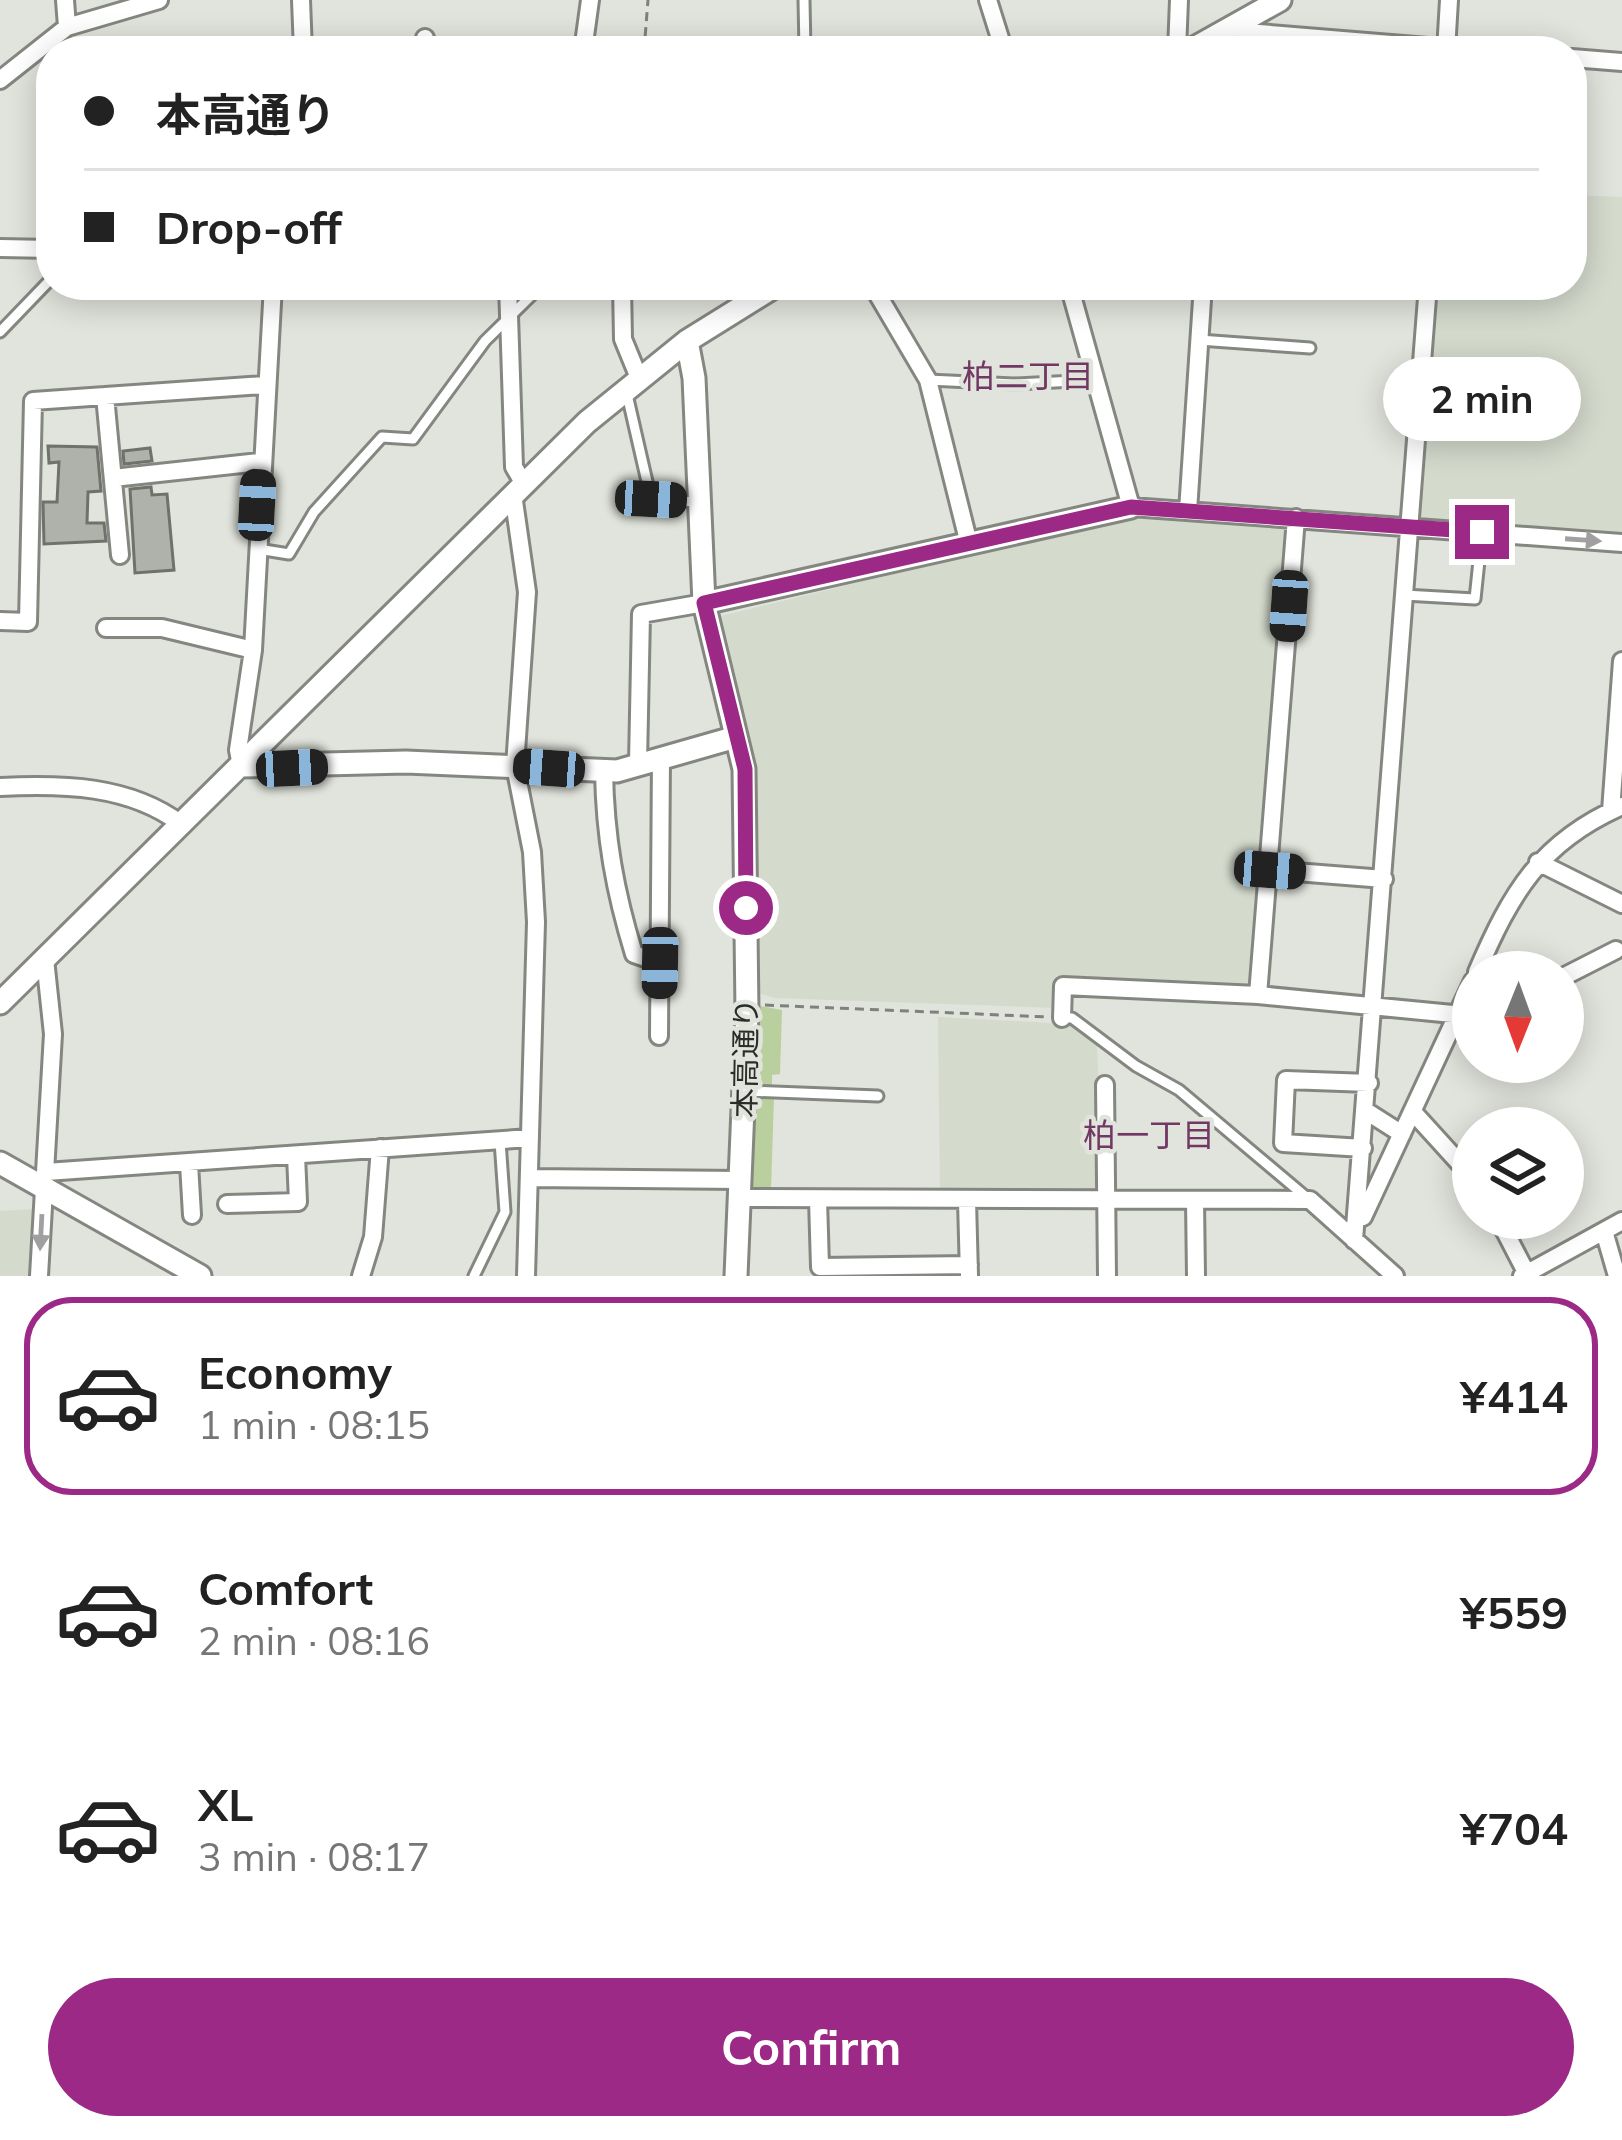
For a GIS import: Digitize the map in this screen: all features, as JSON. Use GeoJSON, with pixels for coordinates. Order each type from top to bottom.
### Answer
{"type":"FeatureCollection","features":[{"type":"Feature","properties":{"kind":"street"},"geometry":{"type":"LineString","coordinates":[[65,0],[67,27]]}},
{"type":"Feature","properties":{"kind":"street"},"geometry":{"type":"LineString","coordinates":[[56,36],[67,27],[159,0]]}},
{"type":"Feature","properties":{"kind":"street"},"geometry":{"type":"LineString","coordinates":[[301,0],[303,36]]}},
{"type":"Feature","properties":{"kind":"street"},"geometry":{"type":"LineString","coordinates":[[586,36],[590,0]]}},
{"type":"Feature","properties":{"kind":"street"},"geometry":{"type":"LineString","coordinates":[[988,0],[999,36]]}},
{"type":"Feature","properties":{"kind":"street"},"geometry":{"type":"LineString","coordinates":[[1178,36],[1180,0]]}},
{"type":"Feature","properties":{"kind":"street"},"geometry":{"type":"LineString","coordinates":[[1226,36],[1280,0]]}},
{"type":"Feature","properties":{"kind":"street"},"geometry":{"type":"LineString","coordinates":[[1447,36],[1449,0]]}},
{"type":"Feature","properties":{"kind":"street"},"geometry":{"type":"LineString","coordinates":[[1229,36],[1246,32],[1290,36]]}},
{"type":"Feature","properties":{"kind":"street"},"geometry":{"type":"LineString","coordinates":[[0,80],[36,52]]}},
{"type":"Feature","properties":{"kind":"street"},"geometry":{"type":"LineString","coordinates":[[1587,59],[1622,62]]}},
{"type":"Feature","properties":{"kind":"street"},"geometry":{"type":"LineString","coordinates":[[0,248],[36,249]]}},
{"type":"Feature","properties":{"kind":"street"},"geometry":{"type":"LineString","coordinates":[[241,766],[238,750],[253,650],[254,548],[272,300]]}},
{"type":"Feature","properties":{"kind":"street"},"geometry":{"type":"LineString","coordinates":[[508,300],[514,467],[526,592],[515,766],[532,852],[536,922],[526,1276]]}},
{"type":"Feature","properties":{"kind":"street"},"geometry":{"type":"LineString","coordinates":[[622,300],[623,339],[632,383]]}},
{"type":"Feature","properties":{"kind":"street"},"geometry":{"type":"LineString","coordinates":[[0,1003],[518,489],[632,383],[686,341],[753,300]]}},
{"type":"Feature","properties":{"kind":"street"},"geometry":{"type":"LineString","coordinates":[[881,300],[928,380],[969,544]]}},
{"type":"Feature","properties":{"kind":"street"},"geometry":{"type":"LineString","coordinates":[[1073,300],[1131,507]]}},
{"type":"Feature","properties":{"kind":"street"},"geometry":{"type":"LineString","coordinates":[[1188,511],[1202,300]]}},
{"type":"Feature","properties":{"kind":"street"},"geometry":{"type":"LineString","coordinates":[[1354,1240],[1427,300]]}},
{"type":"Feature","properties":{"kind":"street","name":"本高通り"},"geometry":{"type":"LineString","coordinates":[[686,341],[694,378],[704,603],[745,769],[747,1001],[736,1276]]}},
{"type":"Feature","properties":{"kind":"street"},"geometry":{"type":"LineString","coordinates":[[0,621],[28,622],[33,401],[264,385]]}},
{"type":"Feature","properties":{"kind":"street"},"geometry":{"type":"LineString","coordinates":[[105,396],[120,555]]}},
{"type":"Feature","properties":{"kind":"street"},"geometry":{"type":"LineString","coordinates":[[113,478],[259,462]]}},
{"type":"Feature","properties":{"kind":"street"},"geometry":{"type":"LineString","coordinates":[[638,763],[641,614],[1131,507],[1622,543]]}},
{"type":"Feature","properties":{"kind":"street"},"geometry":{"type":"LineString","coordinates":[[1258,995],[1296,518]]}},
{"type":"Feature","properties":{"kind":"street"},"geometry":{"type":"LineString","coordinates":[[106,628],[162,628],[253,650]]}},
{"type":"Feature","properties":{"kind":"street"},"geometry":{"type":"LineString","coordinates":[[1486,951],[1506,904],[1538,862],[1592,818],[1617,808],[1622,661]]}},
{"type":"Feature","properties":{"kind":"street"},"geometry":{"type":"LineString","coordinates":[[241,766],[255,770],[406,762],[604,771],[736,737]]}},
{"type":"Feature","properties":{"kind":"street"},"geometry":{"type":"LineString","coordinates":[[659,1036],[661,758]]}},
{"type":"Feature","properties":{"kind":"street"},"geometry":{"type":"LineString","coordinates":[[604,771],[608,864],[616,896],[634,954],[660,963]]}},
{"type":"Feature","properties":{"kind":"street"},"geometry":{"type":"LineString","coordinates":[[0,787],[113,791],[155,804],[181,824]]}},
{"type":"Feature","properties":{"kind":"street"},"geometry":{"type":"LineString","coordinates":[[1538,862],[1622,904]]}},
{"type":"Feature","properties":{"kind":"street"},"geometry":{"type":"LineString","coordinates":[[1270,870],[1384,878]]}},
{"type":"Feature","properties":{"kind":"street"},"geometry":{"type":"LineString","coordinates":[[1584,966],[1616,950]]}},
{"type":"Feature","properties":{"kind":"street"},"geometry":{"type":"LineString","coordinates":[[38,1276],[53,1034],[45,959]]}},
{"type":"Feature","properties":{"kind":"street"},"geometry":{"type":"LineString","coordinates":[[1062,1018],[1064,986],[1374,1003],[1452,1013]]}},
{"type":"Feature","properties":{"kind":"street"},"geometry":{"type":"LineString","coordinates":[[1354,1240],[1376,1181],[1452,1041]]}},
{"type":"Feature","properties":{"kind":"street"},"geometry":{"type":"LineString","coordinates":[[1363,1148],[1283,1143],[1286,1080],[1369,1083]]}},
{"type":"Feature","properties":{"kind":"street"},"geometry":{"type":"LineString","coordinates":[[1105,1084],[1107,1276]]}},
{"type":"Feature","properties":{"kind":"street"},"geometry":{"type":"LineString","coordinates":[[1366,1111],[1402,1134]]}},
{"type":"Feature","properties":{"kind":"street"},"geometry":{"type":"LineString","coordinates":[[1413,1112],[1452,1155]]}},
{"type":"Feature","properties":{"kind":"street"},"geometry":{"type":"LineString","coordinates":[[0,1176],[45,1180],[530,1138]]}},
{"type":"Feature","properties":{"kind":"street"},"geometry":{"type":"LineString","coordinates":[[361,1276],[373,1237],[380,1148]]}},
{"type":"Feature","properties":{"kind":"street"},"geometry":{"type":"LineString","coordinates":[[227,1204],[298,1202],[296,1155]]}},
{"type":"Feature","properties":{"kind":"street"},"geometry":{"type":"LineString","coordinates":[[0,1163],[45,1180],[200,1276]]}},
{"type":"Feature","properties":{"kind":"street"},"geometry":{"type":"LineString","coordinates":[[189,1164],[192,1215]]}},
{"type":"Feature","properties":{"kind":"street"},"geometry":{"type":"LineString","coordinates":[[530,1178],[741,1189],[818,1198],[1310,1200],[1395,1276]]}},
{"type":"Feature","properties":{"kind":"street"},"geometry":{"type":"LineString","coordinates":[[818,1198],[820,1267],[969,1270],[967,1201]]}},
{"type":"Feature","properties":{"kind":"street"},"geometry":{"type":"LineString","coordinates":[[1195,1200],[1196,1276]]}},
{"type":"Feature","properties":{"kind":"street"},"geometry":{"type":"LineString","coordinates":[[1508,1239],[1526,1275],[1622,1221]]}},
{"type":"Feature","properties":{"kind":"street"},"geometry":{"type":"LineString","coordinates":[[1604,1231],[1617,1276]]}},
{"type":"Feature","properties":{"kind":"lane"},"geometry":{"type":"LineString","coordinates":[[804,0],[805,36]]}},
{"type":"Feature","properties":{"kind":"lane"},"geometry":{"type":"LineString","coordinates":[[0,332],[36,294]]}},
{"type":"Feature","properties":{"kind":"lane"},"geometry":{"type":"LineString","coordinates":[[254,548],[290,554],[314,512],[382,437],[413,440],[526,300]]}},
{"type":"Feature","properties":{"kind":"lane"},"geometry":{"type":"LineString","coordinates":[[1199,340],[1310,348]]}},
{"type":"Feature","properties":{"kind":"lane"},"geometry":{"type":"LineString","coordinates":[[928,380],[1014,384],[1094,380]]}},
{"type":"Feature","properties":{"kind":"lane"},"geometry":{"type":"LineString","coordinates":[[632,383],[651,499],[696,502]]}},
{"type":"Feature","properties":{"kind":"lane"},"geometry":{"type":"LineString","coordinates":[[1404,595],[1475,599],[1482,532]]}},
{"type":"Feature","properties":{"kind":"lane"},"geometry":{"type":"LineString","coordinates":[[1062,1018],[1072,1018],[1136,1066],[1179,1090],[1310,1200]]}},
{"type":"Feature","properties":{"kind":"lane"},"geometry":{"type":"LineString","coordinates":[[744,1091],[878,1096]]}},
{"type":"Feature","properties":{"kind":"lane"},"geometry":{"type":"LineString","coordinates":[[474,1276],[505,1212],[500,1141]]}},
{"type":"Feature","properties":{"kind":"path"},"geometry":{"type":"LineString","coordinates":[[645,36],[648,0]]}},
{"type":"Feature","properties":{"kind":"path"},"geometry":{"type":"LineString","coordinates":[[747,1001],[1062,1018]]}},
{"type":"Feature","properties":{"kind":"shaded area"},"geometry":{"type":"Polygon","coordinates":[[[1587,196],[1622,197],[1622,534],[1413,521],[1430,300],[1587,300],[1587,196]]]}},
{"type":"Feature","properties":{"kind":"shaded area"},"geometry":{"type":"Polygon","coordinates":[[[1135,515],[1284,526],[1289,532],[1254,986],[1059,982],[1057,1008],[775,998],[754,992],[753,767],[717,617],[1135,515]]]}},
{"type":"Feature","properties":{"kind":"shaded area"},"geometry":{"type":"Polygon","coordinates":[[[938,1017],[1071,1024],[1097,1043],[1102,1195],[940,1195],[938,1017]]]}},
{"type":"Feature","properties":{"kind":"shaded area"},"geometry":{"type":"Polygon","coordinates":[[[37,1209],[34,1276],[0,1276],[0,1211],[37,1209]]]}},
{"type":"Feature","properties":{"kind":"green space"},"geometry":{"type":"Polygon","coordinates":[[[755,1005],[782,1010],[780,1074],[772,1075],[772,1086],[753,1083],[755,1005]]]}},
{"type":"Feature","properties":{"kind":"green space"},"geometry":{"type":"Polygon","coordinates":[[[751,1098],[774,1098],[771,1188],[748,1187],[751,1098]]]}},
{"type":"Feature","properties":{"kind":"building"},"geometry":{"type":"Polygon","coordinates":[[[48,446],[97,447],[101,491],[88,492],[87,523],[104,523],[106,541],[44,544],[43,502],[57,502],[59,462],[49,463],[48,446]]]}},
{"type":"Feature","properties":{"kind":"building"},"geometry":{"type":"Polygon","coordinates":[[[150,448],[152,461],[124,464],[123,451],[150,448]]]}},
{"type":"Feature","properties":{"kind":"building"},"geometry":{"type":"Polygon","coordinates":[[[151,487],[152,495],[167,494],[174,570],[135,573],[130,489],[151,487]]]}},
{"type":"Feature","properties":{"kind":"district","name":"柏二丁目"},"geometry":{"type":"Point","coordinates":[1028,375]}},
{"type":"Feature","properties":{"kind":"district","name":"柏一丁目"},"geometry":{"type":"Point","coordinates":[1149,1134]}},
{"type":"Feature","properties":{"kind":"route"},"geometry":{"type":"LineString","coordinates":[[746,908],[745,769],[704,603],[1131,507],[1482,532]]}}]}
